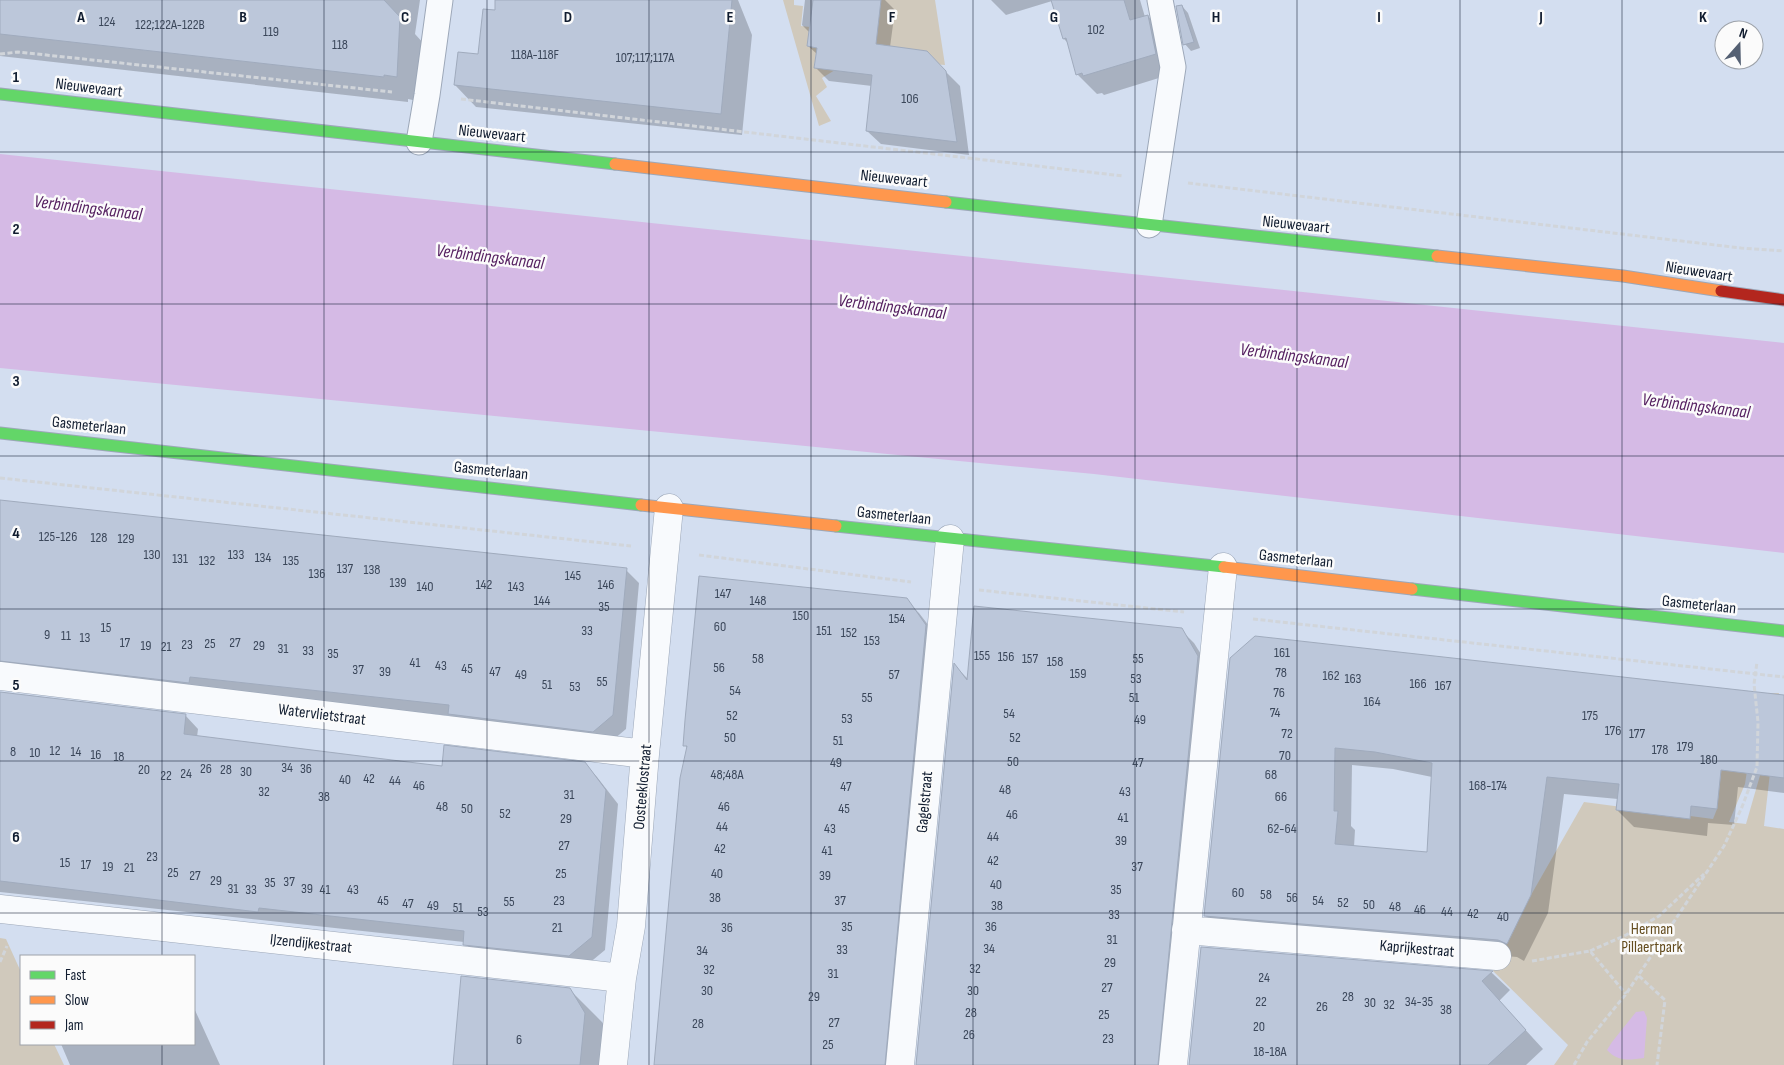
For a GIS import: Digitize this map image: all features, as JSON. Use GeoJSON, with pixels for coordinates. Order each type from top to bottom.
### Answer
{"type":"FeatureCollection","features":[{"type":"Feature","properties":{"kind":"main road","name":"Nieuwevaart"},"geometry":{"type":"LineString","coordinates":[[0,94],[1149,225],[1622,276],[1784,300]]}},
{"type":"Feature","properties":{"kind":"main road","name":"Gasmeterlaan"},"geometry":{"type":"LineString","coordinates":[[0,433],[950,539],[1223,567],[1784,631]]}},
{"type":"Feature","properties":{"kind":"street","name":"Oosteeklostraat"},"geometry":{"type":"LineString","coordinates":[[613,1065],[622,978],[632,926],[645,754],[669,508]]}},
{"type":"Feature","properties":{"kind":"street","name":"Gagelstraat"},"geometry":{"type":"LineString","coordinates":[[900,1065],[950,539]]}},
{"type":"Feature","properties":{"kind":"street"},"geometry":{"type":"LineString","coordinates":[[1173,1065],[1223,567]]}},
{"type":"Feature","properties":{"kind":"street","name":"Watervlietstraat"},"geometry":{"type":"LineString","coordinates":[[0,676],[645,754]]}},
{"type":"Feature","properties":{"kind":"street","name":"IJzendijkestraat"},"geometry":{"type":"LineString","coordinates":[[0,909],[622,978]]}},
{"type":"Feature","properties":{"kind":"street","name":"Kaprijkestraat"},"geometry":{"type":"LineString","coordinates":[[1186,930],[1497,956]]}},
{"type":"Feature","properties":{"kind":"lane"},"geometry":{"type":"LineString","coordinates":[[419,142],[440,0]]}},
{"type":"Feature","properties":{"kind":"lane"},"geometry":{"type":"LineString","coordinates":[[1149,225],[1173,67],[1160,0]]}},
{"type":"Feature","properties":{"kind":"path"},"geometry":{"type":"LineString","coordinates":[[0,54],[18,52],[427,95],[1721,246],[1784,251]]}},
{"type":"Feature","properties":{"kind":"path"},"geometry":{"type":"LineString","coordinates":[[0,478],[664,550],[945,586],[1784,677]]}},
{"type":"Feature","properties":{"kind":"path"},"geometry":{"type":"LineString","coordinates":[[1574,1065],[1587,1042],[1639,976],[1709,870],[1724,846],[1742,807],[1757,767],[1758,722],[1754,684],[1760,628]]}},
{"type":"Feature","properties":{"kind":"path"},"geometry":{"type":"LineString","coordinates":[[1497,956],[1523,962],[1590,951],[1626,935],[1659,916],[1709,870]]}},
{"type":"Feature","properties":{"kind":"path"},"geometry":{"type":"LineString","coordinates":[[1590,951],[1626,994]]}},
{"type":"Feature","properties":{"kind":"path"},"geometry":{"type":"LineString","coordinates":[[1639,976],[1665,1000],[1657,1065]]}},
{"type":"Feature","properties":{"kind":"green space"},"geometry":{"type":"Polygon","coordinates":[[[783,0],[794,0],[794,5],[803,6],[801,26],[810,27],[807,46],[817,48],[814,67],[835,70],[822,78],[827,87],[816,96],[831,121],[819,126],[783,0]]]}},
{"type":"Feature","properties":{"kind":"green space"},"geometry":{"type":"Polygon","coordinates":[[[881,0],[935,0],[945,65],[933,64],[933,57],[927,51],[911,49],[904,55],[874,59],[881,0]]]}},
{"type":"Feature","properties":{"kind":"green space","name":"Herman Pillaertpark"},"geometry":{"type":"Polygon","coordinates":[[[1768,693],[1779,693],[1764,826],[1784,829],[1784,1065],[1554,1065],[1568,1045],[1493,971],[1531,895],[1584,802],[1713,819],[1717,809],[1728,712],[1750,751],[1745,784],[1729,822],[1746,824],[1765,758],[1768,693]]]}},
{"type":"Feature","properties":{"kind":"green space"},"geometry":{"type":"Polygon","coordinates":[[[0,938],[6,939],[20,970],[20,1045],[54,1045],[64,1065],[0,1065],[0,938]]]}},
{"type":"Feature","properties":{"kind":"water","name":"Verbindingskanaal"},"geometry":{"type":"Polygon","coordinates":[[[0,154],[1784,343],[1784,553],[1094,474],[0,368],[0,154]]]}},
{"type":"Feature","properties":{"kind":"water"},"geometry":{"type":"Polygon","coordinates":[[[1644,1011],[1647,1018],[1644,1058],[1624,1059],[1615,1057],[1607,1050],[1612,1042],[1636,1012],[1644,1011]]]}},
{"type":"Feature","properties":{"kind":"building"},"geometry":{"type":"Polygon","coordinates":[[[0,0],[384,0],[400,17],[397,77],[0,34],[0,0]]]}},
{"type":"Feature","properties":{"kind":"building"},"geometry":{"type":"Polygon","coordinates":[[[495,0],[732,0],[721,114],[454,85],[458,52],[478,54],[483,9],[495,10],[495,0]]]}},
{"type":"Feature","properties":{"kind":"building"},"geometry":{"type":"Polygon","coordinates":[[[813,0],[881,0],[876,44],[927,51],[946,71],[957,142],[866,131],[872,75],[814,68],[817,48],[807,46],[813,0]]]}},
{"type":"Feature","properties":{"kind":"building"},"geometry":{"type":"Polygon","coordinates":[[[1051,0],[1124,0],[1130,20],[1148,15],[1156,54],[1083,76],[1082,73],[1076,75],[1066,38],[1063,39],[1051,0]]]}},
{"type":"Feature","properties":{"kind":"building"},"geometry":{"type":"Polygon","coordinates":[[[1182,5],[1194,42],[1183,45],[1176,6],[1182,5]]]}},
{"type":"Feature","properties":{"kind":"building"},"geometry":{"type":"Polygon","coordinates":[[[0,500],[627,568],[613,715],[593,732],[448,714],[449,705],[190,677],[189,683],[0,661],[0,500]]]}},
{"type":"Feature","properties":{"kind":"building"},"geometry":{"type":"Polygon","coordinates":[[[699,576],[907,598],[926,625],[885,1065],[654,1065],[680,778],[687,746],[683,746],[699,576]]]}},
{"type":"Feature","properties":{"kind":"building"},"geometry":{"type":"Polygon","coordinates":[[[974,606],[1182,628],[1198,656],[1158,1065],[916,1065],[954,663],[967,680],[974,606]]]}},
{"type":"Feature","properties":{"kind":"building"},"geometry":{"type":"Polygon","coordinates":[[[1255,636],[1784,695],[1784,778],[1721,770],[1717,809],[1691,806],[1690,819],[1616,810],[1619,784],[1547,777],[1531,895],[1507,944],[1498,940],[1204,916],[1230,658],[1255,636]],[[1335,748],[1334,811],[1338,811],[1335,844],[1427,852],[1432,763],[1375,752],[1335,748]]]}},
{"type":"Feature","properties":{"kind":"building"},"geometry":{"type":"Polygon","coordinates":[[[0,692],[186,714],[184,734],[408,762],[442,766],[444,745],[585,762],[606,790],[592,937],[569,956],[463,945],[464,931],[259,908],[258,912],[0,881],[0,692]]]}},
{"type":"Feature","properties":{"kind":"building"},"geometry":{"type":"Polygon","coordinates":[[[1201,947],[1493,971],[1482,981],[1526,1030],[1488,1065],[1189,1065],[1201,947]]]}},
{"type":"Feature","properties":{"kind":"building"},"geometry":{"type":"Polygon","coordinates":[[[461,976],[570,988],[585,1013],[580,1065],[453,1065],[461,976]]]}},
{"type":"Feature","properties":{"kind":"traffic: fast"},"geometry":{"type":"LineString","coordinates":[[0,94],[615,164]]}},
{"type":"Feature","properties":{"kind":"traffic: fast"},"geometry":{"type":"LineString","coordinates":[[946,202],[1437,256]]}},
{"type":"Feature","properties":{"kind":"traffic: fast"},"geometry":{"type":"LineString","coordinates":[[0,433],[641,505]]}},
{"type":"Feature","properties":{"kind":"traffic: fast"},"geometry":{"type":"LineString","coordinates":[[836,526],[1224,567]]}},
{"type":"Feature","properties":{"kind":"traffic: fast"},"geometry":{"type":"LineString","coordinates":[[1412,589],[1784,631]]}},
{"type":"Feature","properties":{"kind":"traffic: slow"},"geometry":{"type":"LineString","coordinates":[[615,164],[946,202]]}},
{"type":"Feature","properties":{"kind":"traffic: slow"},"geometry":{"type":"LineString","coordinates":[[1437,256],[1623,276],[1721,291]]}},
{"type":"Feature","properties":{"kind":"traffic: slow"},"geometry":{"type":"LineString","coordinates":[[641,505],[836,526]]}},
{"type":"Feature","properties":{"kind":"traffic: slow"},"geometry":{"type":"LineString","coordinates":[[1224,567],[1412,589]]}},
{"type":"Feature","properties":{"kind":"traffic: jam"},"geometry":{"type":"LineString","coordinates":[[1721,291],[1784,300]]}}]}
